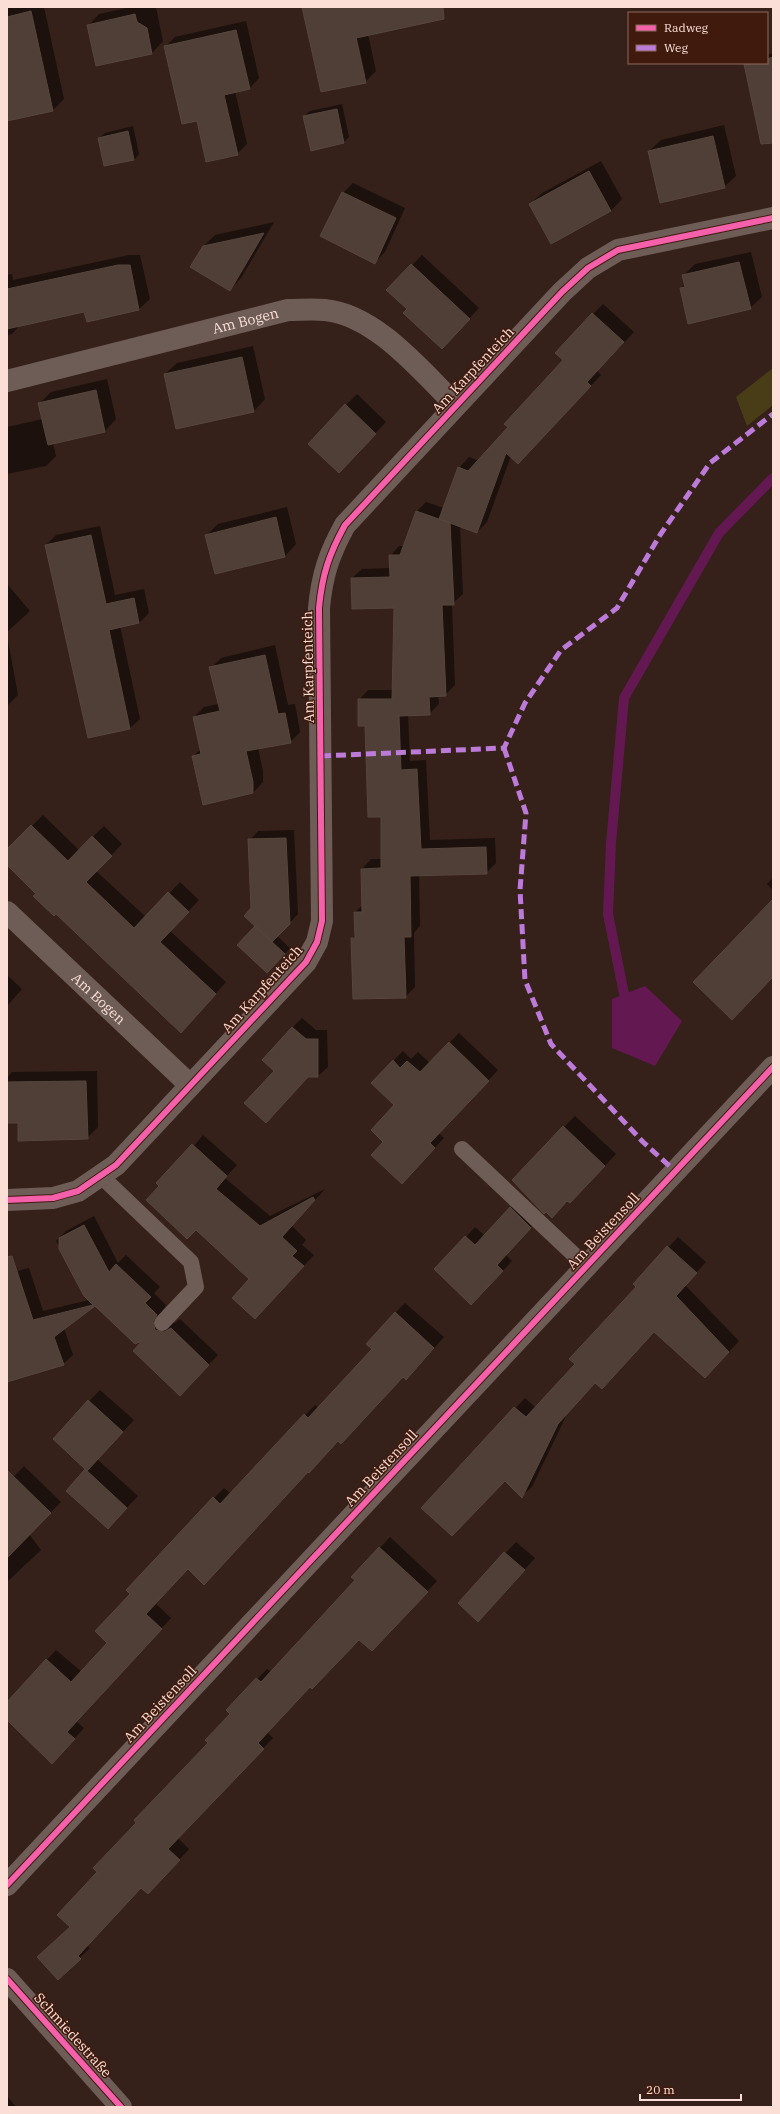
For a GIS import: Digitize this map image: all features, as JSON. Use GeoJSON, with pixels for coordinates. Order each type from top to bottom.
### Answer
{"type":"FeatureCollection","features":[{"type":"Feature","properties":{"kind":"street","name":"Am Karpfenteich"},"geometry":{"type":"LineString","coordinates":[[7,1200],[53,1198],[78,1191],[116,1165],[306,962],[317,942],[322,921],[319,608],[322,579],[331,551],[345,525],[456,405],[567,288],[588,268],[618,250],[773,218]]}},
{"type":"Feature","properties":{"kind":"street","name":"Am Bogen"},"geometry":{"type":"LineString","coordinates":[[7,381],[288,310],[326,310],[360,320],[385,336],[456,405]]}},
{"type":"Feature","properties":{"kind":"street","name":"Am Bogen"},"geometry":{"type":"LineString","coordinates":[[7,912],[190,1085]]}},
{"type":"Feature","properties":{"kind":"street","name":"Am Beistensoll"},"geometry":{"type":"LineString","coordinates":[[7,1885],[773,1067]]}},
{"type":"Feature","properties":{"kind":"street","name":"Schmiedestraße"},"geometry":{"type":"LineString","coordinates":[[7,1979],[120,2107]]}},
{"type":"Feature","properties":{"kind":"lane"},"geometry":{"type":"LineString","coordinates":[[462,1149],[586,1266]]}},
{"type":"Feature","properties":{"kind":"lane"},"geometry":{"type":"LineString","coordinates":[[101,1176],[191,1262],[196,1287],[162,1323]]}},
{"type":"Feature","properties":{"kind":"shaded area"},"geometry":{"type":"Polygon","coordinates":[[[773,368],[773,405],[747,426],[736,397],[773,368]]]}},
{"type":"Feature","properties":{"kind":"shaded area"},"geometry":{"type":"Polygon","coordinates":[[[645,986],[682,1021],[655,1066],[612,1048],[612,999],[645,986]]]}},
{"type":"Feature","properties":{"kind":"building"},"geometry":{"type":"Polygon","coordinates":[[[302,7],[443,7],[444,19],[356,38],[366,83],[321,92],[302,7]]]}},
{"type":"Feature","properties":{"kind":"building"},"geometry":{"type":"Polygon","coordinates":[[[31,11],[53,111],[7,121],[7,17],[31,11]]]}},
{"type":"Feature","properties":{"kind":"building"},"geometry":{"type":"Polygon","coordinates":[[[135,14],[137,22],[147,28],[152,54],[96,66],[87,25],[135,14]]]}},
{"type":"Feature","properties":{"kind":"building"},"geometry":{"type":"Polygon","coordinates":[[[236,30],[250,89],[224,95],[238,155],[206,162],[197,121],[182,124],[164,46],[236,30]]]}},
{"type":"Feature","properties":{"kind":"building"},"geometry":{"type":"Polygon","coordinates":[[[773,57],[773,143],[761,144],[744,64],[768,64],[768,59],[773,57]]]}},
{"type":"Feature","properties":{"kind":"building"},"geometry":{"type":"Polygon","coordinates":[[[337,109],[344,143],[311,151],[303,116],[337,109]]]}},
{"type":"Feature","properties":{"kind":"building"},"geometry":{"type":"Polygon","coordinates":[[[128,131],[134,160],[104,166],[98,138],[128,131]]]}},
{"type":"Feature","properties":{"kind":"building"},"geometry":{"type":"Polygon","coordinates":[[[713,136],[725,188],[660,203],[648,151],[713,136]]]}},
{"type":"Feature","properties":{"kind":"building"},"geometry":{"type":"Polygon","coordinates":[[[589,171],[611,211],[551,244],[529,204],[589,171]]]}},
{"type":"Feature","properties":{"kind":"building"},"geometry":{"type":"Polygon","coordinates":[[[342,192],[396,218],[375,264],[320,236],[342,192]]]}},
{"type":"Feature","properties":{"kind":"building"},"geometry":{"type":"Polygon","coordinates":[[[264,233],[230,291],[190,267],[203,246],[264,233]]]}},
{"type":"Feature","properties":{"kind":"building"},"geometry":{"type":"Polygon","coordinates":[[[739,262],[751,309],[688,324],[680,288],[685,287],[682,275],[739,262]]]}},
{"type":"Feature","properties":{"kind":"building"},"geometry":{"type":"Polygon","coordinates":[[[411,264],[470,319],[442,349],[403,313],[407,309],[386,290],[411,264]]]}},
{"type":"Feature","properties":{"kind":"building"},"geometry":{"type":"Polygon","coordinates":[[[118,265],[130,265],[139,310],[87,322],[84,312],[7,329],[7,289],[118,265]]]}},
{"type":"Feature","properties":{"kind":"building"},"geometry":{"type":"Polygon","coordinates":[[[592,313],[624,342],[587,382],[591,386],[518,464],[506,453],[477,533],[439,519],[458,467],[468,471],[508,427],[504,424],[563,360],[555,353],[592,313]]]}},
{"type":"Feature","properties":{"kind":"building"},"geometry":{"type":"Polygon","coordinates":[[[242,357],[254,412],[176,429],[164,374],[242,357]]]}},
{"type":"Feature","properties":{"kind":"building"},"geometry":{"type":"Polygon","coordinates":[[[96,390],[105,432],[48,445],[38,403],[96,390]]]}},
{"type":"Feature","properties":{"kind":"building"},"geometry":{"type":"Polygon","coordinates":[[[345,404],[376,434],[339,473],[308,444],[345,404]]]}},
{"type":"Feature","properties":{"kind":"building"},"geometry":{"type":"Polygon","coordinates":[[[416,511],[450,523],[454,605],[442,605],[446,696],[429,697],[430,715],[399,716],[401,770],[417,769],[421,849],[486,847],[487,874],[410,876],[411,937],[404,937],[406,998],[353,999],[351,938],[355,938],[354,912],[362,912],[361,869],[381,868],[381,817],[368,817],[365,726],[358,726],[358,699],[392,699],[394,608],[352,609],[351,578],[390,577],[389,555],[400,555],[416,511]]]}},
{"type":"Feature","properties":{"kind":"building"},"geometry":{"type":"Polygon","coordinates":[[[276,517],[285,557],[215,574],[205,535],[276,517]]]}},
{"type":"Feature","properties":{"kind":"building"},"geometry":{"type":"Polygon","coordinates":[[[91,535],[106,604],[134,598],[139,623],[109,630],[130,729],[88,738],[45,545],[91,535]]]}},
{"type":"Feature","properties":{"kind":"building"},"geometry":{"type":"Polygon","coordinates":[[[265,655],[278,714],[285,713],[291,743],[246,751],[253,782],[253,793],[203,805],[192,756],[201,754],[193,717],[220,711],[209,667],[265,655]]]}},
{"type":"Feature","properties":{"kind":"building"},"geometry":{"type":"Polygon","coordinates":[[[31,825],[68,861],[92,836],[112,856],[86,882],[134,928],[168,892],[189,912],[160,942],[216,994],[181,1033],[56,914],[54,916],[33,896],[36,894],[7,865],[7,849],[31,825]]]}},
{"type":"Feature","properties":{"kind":"building"},"geometry":{"type":"Polygon","coordinates":[[[286,838],[290,924],[272,942],[244,916],[251,908],[248,839],[286,838]]]}},
{"type":"Feature","properties":{"kind":"building"},"geometry":{"type":"Polygon","coordinates":[[[773,899],[773,977],[732,1020],[693,982],[773,899]]]}},
{"type":"Feature","properties":{"kind":"building"},"geometry":{"type":"Polygon","coordinates":[[[255,926],[285,954],[267,973],[237,945],[255,926]]]}},
{"type":"Feature","properties":{"kind":"building"},"geometry":{"type":"Polygon","coordinates":[[[292,1027],[306,1039],[318,1039],[318,1077],[308,1077],[266,1123],[244,1103],[274,1071],[262,1060],[292,1027]]]}},
{"type":"Feature","properties":{"kind":"building"},"geometry":{"type":"Polygon","coordinates":[[[449,1042],[489,1081],[430,1143],[435,1148],[402,1184],[371,1155],[383,1142],[371,1130],[394,1105],[371,1083],[393,1060],[400,1068],[407,1061],[420,1072],[449,1042]]]}},
{"type":"Feature","properties":{"kind":"building"},"geometry":{"type":"Polygon","coordinates":[[[86,1081],[88,1139],[18,1141],[18,1123],[7,1123],[7,1082],[86,1081]]]}},
{"type":"Feature","properties":{"kind":"building"},"geometry":{"type":"Polygon","coordinates":[[[563,1126],[605,1166],[570,1203],[567,1201],[552,1218],[546,1212],[544,1214],[512,1180],[563,1126]]]}},
{"type":"Feature","properties":{"kind":"building"},"geometry":{"type":"Polygon","coordinates":[[[192,1144],[227,1176],[216,1189],[260,1226],[313,1197],[315,1200],[282,1237],[297,1251],[292,1256],[304,1266],[255,1319],[232,1298],[249,1279],[196,1230],[187,1239],[146,1200],[159,1186],[156,1183],[192,1144]]]}},
{"type":"Feature","properties":{"kind":"building"},"geometry":{"type":"Polygon","coordinates":[[[510,1207],[531,1228],[497,1265],[503,1271],[471,1305],[434,1269],[465,1236],[475,1245],[510,1207]]]}},
{"type":"Feature","properties":{"kind":"building"},"geometry":{"type":"Polygon","coordinates":[[[84,1225],[109,1272],[116,1264],[151,1297],[145,1303],[157,1315],[153,1321],[155,1330],[164,1332],[171,1328],[209,1365],[180,1396],[133,1351],[142,1341],[135,1344],[95,1306],[54,1337],[64,1365],[7,1382],[7,1257],[12,1256],[33,1320],[93,1305],[84,1296],[59,1249],[59,1238],[84,1225]]]}},
{"type":"Feature","properties":{"kind":"building"},"geometry":{"type":"Polygon","coordinates":[[[667,1246],[697,1273],[676,1296],[729,1352],[705,1378],[654,1332],[602,1389],[595,1383],[558,1424],[522,1498],[505,1481],[452,1536],[421,1508],[514,1407],[526,1417],[575,1364],[569,1359],[636,1287],[633,1284],[667,1246]]]}},
{"type":"Feature","properties":{"kind":"building"},"geometry":{"type":"Polygon","coordinates":[[[395,1312],[434,1348],[406,1380],[403,1377],[341,1444],[338,1441],[204,1585],[188,1569],[146,1614],[162,1629],[67,1732],[75,1739],[52,1764],[7,1720],[7,1702],[46,1659],[71,1682],[107,1643],[95,1631],[130,1594],[126,1590],[213,1497],[220,1504],[304,1414],[308,1418],[372,1349],[366,1344],[395,1312]]]}},
{"type":"Feature","properties":{"kind":"building"},"geometry":{"type":"Polygon","coordinates":[[[88,1400],[123,1432],[87,1471],[53,1439],[88,1400]]]}},
{"type":"Feature","properties":{"kind":"building"},"geometry":{"type":"Polygon","coordinates":[[[85,1469],[127,1508],[108,1529],[66,1491],[85,1469]]]}},
{"type":"Feature","properties":{"kind":"building"},"geometry":{"type":"Polygon","coordinates":[[[7,1470],[51,1513],[7,1558],[7,1470]]]}},
{"type":"Feature","properties":{"kind":"building"},"geometry":{"type":"Polygon","coordinates":[[[379,1547],[428,1592],[372,1651],[359,1640],[312,1689],[310,1687],[258,1743],[264,1749],[168,1849],[180,1860],[148,1894],[141,1888],[78,1956],[81,1959],[58,1980],[37,1957],[70,1927],[57,1915],[97,1872],[93,1868],[136,1823],[134,1820],[208,1743],[205,1740],[230,1714],[226,1710],[256,1678],[261,1682],[355,1580],[351,1577],[379,1547]]]}},
{"type":"Feature","properties":{"kind":"building"},"geometry":{"type":"Polygon","coordinates":[[[504,1552],[525,1570],[478,1622],[458,1603],[504,1552]]]}},
{"type":"Feature","properties":{"kind":"waterway"},"geometry":{"type":"LineString","coordinates":[[624,994],[608,914],[611,843],[624,698],[719,533],[773,478]]}},
{"type":"Feature","properties":{"kind":"marked path"},"geometry":{"type":"LineString","coordinates":[[321,756],[504,748],[525,703],[561,650],[617,608],[660,535],[710,463],[773,414]]}},
{"type":"Feature","properties":{"kind":"marked path"},"geometry":{"type":"LineString","coordinates":[[504,748],[526,813],[520,890],[525,980],[551,1044],[643,1142],[675,1171]]}},
{"type":"Feature","properties":{"kind":"cycle path"},"geometry":{"type":"LineString","coordinates":[[7,1200],[53,1198],[78,1191],[116,1165],[306,962],[317,942],[322,921],[319,608],[322,585],[327,565],[345,525],[562,292],[588,268],[618,250],[773,218]]}},
{"type":"Feature","properties":{"kind":"cycle path"},"geometry":{"type":"LineString","coordinates":[[7,1885],[773,1067]]}},
{"type":"Feature","properties":{"kind":"cycle path"},"geometry":{"type":"LineString","coordinates":[[7,1979],[121,2107]]}}]}
